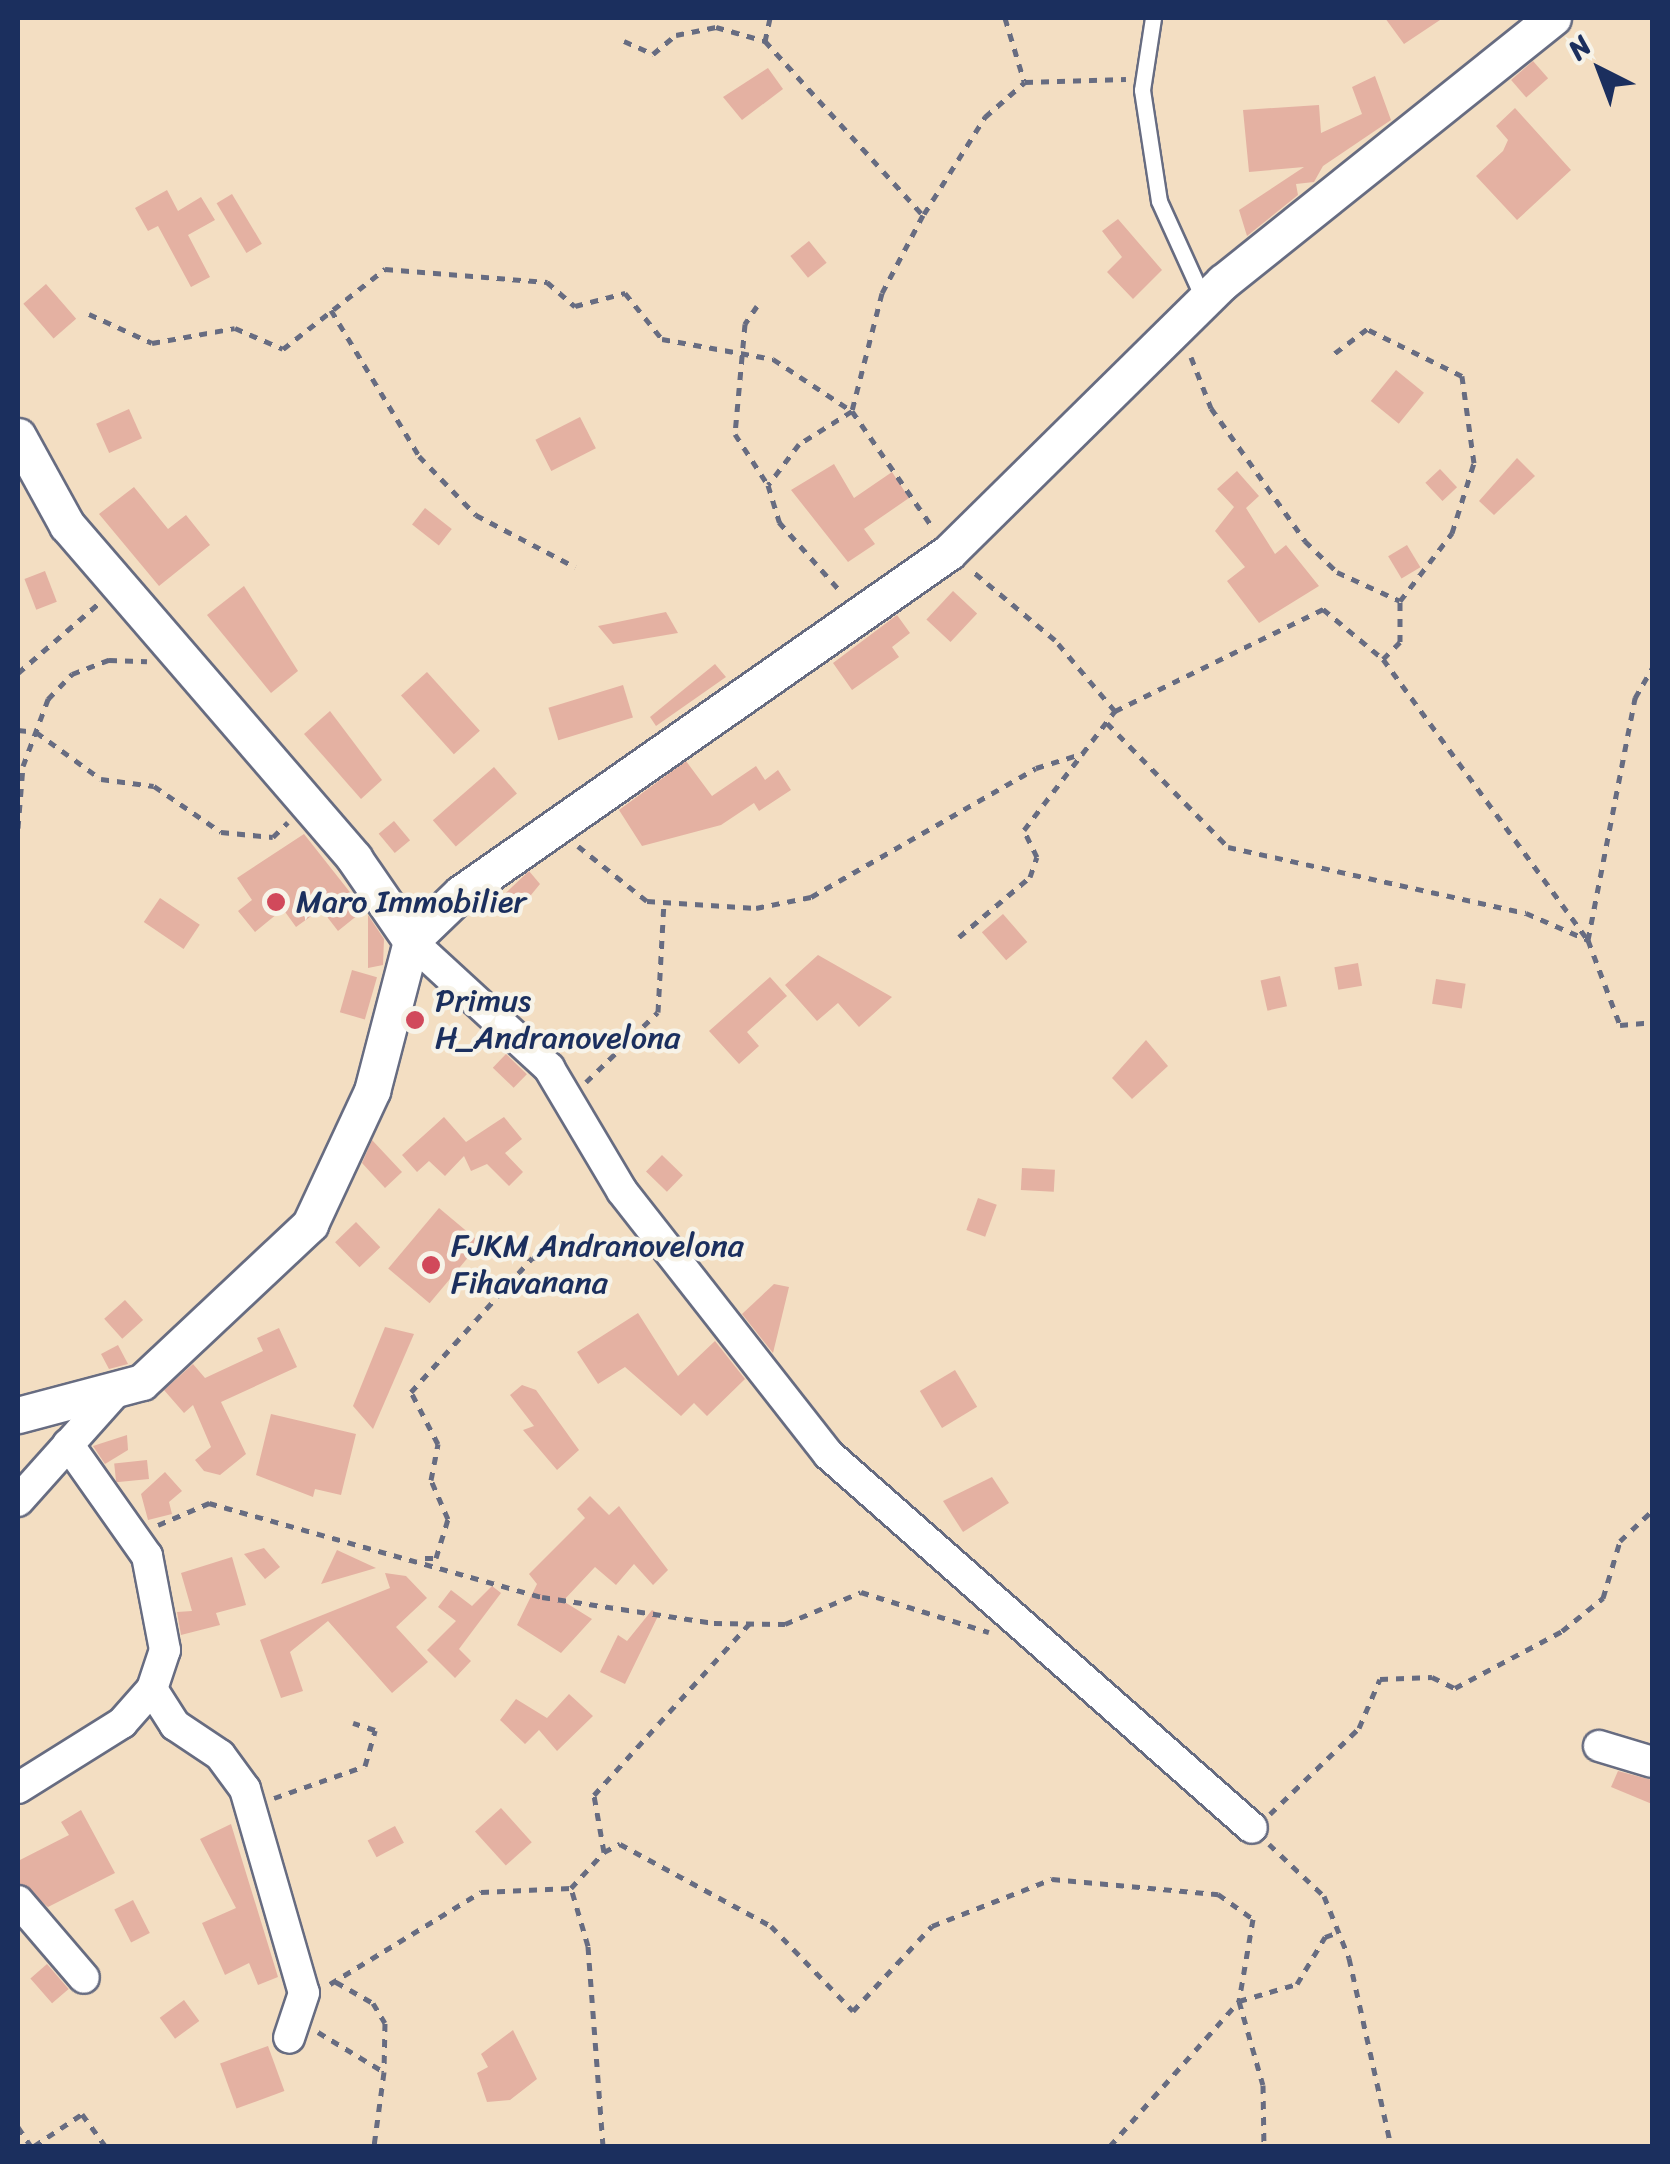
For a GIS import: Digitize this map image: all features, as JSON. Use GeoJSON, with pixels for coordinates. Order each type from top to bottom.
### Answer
{"type":"FeatureCollection","features":[{"type":"Feature","properties":{"kind":"street"},"geometry":{"type":"LineString","coordinates":[[18,1414],[142,1382],[310,1224],[372,1091],[411,942],[559,825],[949,552],[1204,300],[1552,18]]}},
{"type":"Feature","properties":{"kind":"street"},"geometry":{"type":"LineString","coordinates":[[18,436],[67,526],[307,804],[411,942],[549,1068],[658,1236],[828,1454],[1252,1828]]}},
{"type":"Feature","properties":{"kind":"street"},"geometry":{"type":"LineString","coordinates":[[18,1500],[118,1388]]}},
{"type":"Feature","properties":{"kind":"street"},"geometry":{"type":"LineString","coordinates":[[18,1788],[122,1722],[152,1689],[165,1650],[162,1604],[132,1535],[68,1444]]}},
{"type":"Feature","properties":{"kind":"street"},"geometry":{"type":"LineString","coordinates":[[152,1689],[175,1725],[220,1755],[248,1810],[298,2017]]}},
{"type":"Feature","properties":{"kind":"street"},"geometry":{"type":"LineString","coordinates":[[1599,1746],[1652,1762]]}},
{"type":"Feature","properties":{"kind":"street"},"geometry":{"type":"LineString","coordinates":[[18,1900],[84,1978]]}},
{"type":"Feature","properties":{"kind":"lane"},"geometry":{"type":"LineString","coordinates":[[1153,18],[1144,78],[1159,201],[1204,300]]}},
{"type":"Feature","properties":{"kind":"path"},"geometry":{"type":"LineString","coordinates":[[765,41],[770,18]]}},
{"type":"Feature","properties":{"kind":"path"},"geometry":{"type":"LineString","coordinates":[[1005,18],[1024,82]]}},
{"type":"Feature","properties":{"kind":"path"},"geometry":{"type":"LineString","coordinates":[[624,41],[653,54],[676,35],[716,27],[765,41],[923,215]]}},
{"type":"Feature","properties":{"kind":"path"},"geometry":{"type":"LineString","coordinates":[[768,485],[800,444],[852,411],[882,294],[923,215],[985,116],[1024,82],[1144,78]]}},
{"type":"Feature","properties":{"kind":"path"},"geometry":{"type":"LineString","coordinates":[[89,314],[152,343],[235,328],[283,348],[384,269],[547,282],[575,306],[625,293],[662,339],[741,349],[773,358],[852,411],[949,552],[1055,640],[1116,711]]}},
{"type":"Feature","properties":{"kind":"path"},"geometry":{"type":"LineString","coordinates":[[757,306],[741,349],[735,434],[768,485],[779,522],[860,614]]}},
{"type":"Feature","properties":{"kind":"path"},"geometry":{"type":"LineString","coordinates":[[331,310],[431,468],[476,515],[575,567]]}},
{"type":"Feature","properties":{"kind":"path"},"geometry":{"type":"LineString","coordinates":[[1178,326],[1211,408],[1305,540],[1337,572],[1400,601]]}},
{"type":"Feature","properties":{"kind":"path"},"geometry":{"type":"LineString","coordinates":[[1331,356],[1368,328],[1462,376],[1474,463],[1452,533],[1400,601],[1400,642],[1383,659]]}},
{"type":"Feature","properties":{"kind":"path"},"geometry":{"type":"LineString","coordinates":[[18,674],[64,624],[122,590]]}},
{"type":"Feature","properties":{"kind":"path"},"geometry":{"type":"LineString","coordinates":[[959,936],[1030,877],[1038,858],[1024,830],[1116,711],[1323,609],[1383,659],[1588,940],[1620,1026],[1652,1022]]}},
{"type":"Feature","properties":{"kind":"path"},"geometry":{"type":"LineString","coordinates":[[18,828],[36,732],[72,674],[109,660],[185,662]]}},
{"type":"Feature","properties":{"kind":"path"},"geometry":{"type":"LineString","coordinates":[[1588,940],[1636,698],[1652,668]]}},
{"type":"Feature","properties":{"kind":"path"},"geometry":{"type":"LineString","coordinates":[[1107,723],[1228,847],[1303,869],[1396,878],[1588,940]]}},
{"type":"Feature","properties":{"kind":"path"},"geometry":{"type":"LineString","coordinates":[[18,730],[36,732],[101,779],[154,786],[221,832],[273,836],[307,804]]}},
{"type":"Feature","properties":{"kind":"path"},"geometry":{"type":"LineString","coordinates":[[559,825],[600,871],[664,902],[756,908],[810,897],[1036,768],[1085,752]]}},
{"type":"Feature","properties":{"kind":"path"},"geometry":{"type":"LineString","coordinates":[[568,1100],[658,1012],[664,902]]}},
{"type":"Feature","properties":{"kind":"path"},"geometry":{"type":"LineString","coordinates":[[417,1558],[436,1558],[448,1519],[431,1480],[438,1444],[410,1392],[532,1258],[658,1236]]}},
{"type":"Feature","properties":{"kind":"path"},"geometry":{"type":"LineString","coordinates":[[132,1535],[209,1503],[417,1558],[542,1597],[750,1624],[786,1624],[862,1592],[1001,1637]]}},
{"type":"Feature","properties":{"kind":"path"},"geometry":{"type":"LineString","coordinates":[[1391,2146],[1338,1932],[1324,1896],[1252,1828],[1309,1785],[1325,1752],[1359,1728],[1380,1678],[1432,1677],[1455,1688],[1590,1609],[1603,1598],[1620,1541],[1652,1511]]}},
{"type":"Feature","properties":{"kind":"path"},"geometry":{"type":"LineString","coordinates":[[604,1852],[594,1795],[750,1624]]}},
{"type":"Feature","properties":{"kind":"path"},"geometry":{"type":"LineString","coordinates":[[248,1810],[365,1766],[375,1730],[353,1723]]}},
{"type":"Feature","properties":{"kind":"path"},"geometry":{"type":"LineString","coordinates":[[384,2072],[298,2017],[336,1982],[481,1892],[571,1888],[604,1852],[620,1844],[771,1926],[852,2011],[932,1926],[1052,1879],[1218,1894],[1252,1918],[1239,2001],[1263,2085],[1264,2146]]}},
{"type":"Feature","properties":{"kind":"path"},"geometry":{"type":"LineString","coordinates":[[571,1888],[588,1946],[603,2146]]}},
{"type":"Feature","properties":{"kind":"path"},"geometry":{"type":"LineString","coordinates":[[1110,2146],[1239,2001],[1297,1984],[1324,1937],[1338,1932]]}},
{"type":"Feature","properties":{"kind":"path"},"geometry":{"type":"LineString","coordinates":[[336,1982],[373,2003],[385,2023],[384,2072],[374,2146]]}},
{"type":"Feature","properties":{"kind":"path"},"geometry":{"type":"LineString","coordinates":[[18,2127],[33,2146],[82,2114],[105,2146]]}},
{"type":"Feature","properties":{"kind":"building"},"geometry":{"type":"Polygon","coordinates":[[[1385,18],[1443,18],[1404,44],[1385,18]]]}},
{"type":"Feature","properties":{"kind":"building"},"geometry":{"type":"Polygon","coordinates":[[[1533,61],[1548,78],[1526,97],[1511,80],[1533,61]]]}},
{"type":"Feature","properties":{"kind":"building"},"geometry":{"type":"Polygon","coordinates":[[[768,68],[783,89],[742,120],[723,97],[768,68]]]}},
{"type":"Feature","properties":{"kind":"building"},"geometry":{"type":"Polygon","coordinates":[[[1375,76],[1391,120],[1323,166],[1314,182],[1296,184],[1298,195],[1247,236],[1239,210],[1304,167],[1249,172],[1243,110],[1319,105],[1321,133],[1362,114],[1352,87],[1375,76]]]}},
{"type":"Feature","properties":{"kind":"building"},"geometry":{"type":"Polygon","coordinates":[[[1515,108],[1571,170],[1517,220],[1476,176],[1503,151],[1508,140],[1496,126],[1515,108]]]}},
{"type":"Feature","properties":{"kind":"building"},"geometry":{"type":"Polygon","coordinates":[[[167,190],[178,211],[201,197],[215,220],[188,235],[210,277],[191,287],[158,226],[148,231],[135,208],[167,190]]]}},
{"type":"Feature","properties":{"kind":"building"},"geometry":{"type":"Polygon","coordinates":[[[232,194],[262,244],[246,253],[217,203],[232,194]]]}},
{"type":"Feature","properties":{"kind":"building"},"geometry":{"type":"Polygon","coordinates":[[[1118,219],[1162,270],[1133,299],[1107,272],[1122,257],[1102,231],[1118,219]]]}},
{"type":"Feature","properties":{"kind":"building"},"geometry":{"type":"Polygon","coordinates":[[[809,241],[827,263],[808,278],[790,256],[809,241]]]}},
{"type":"Feature","properties":{"kind":"building"},"geometry":{"type":"Polygon","coordinates":[[[46,284],[76,319],[54,338],[23,304],[46,284]]]}},
{"type":"Feature","properties":{"kind":"building"},"geometry":{"type":"Polygon","coordinates":[[[1396,370],[1424,393],[1399,424],[1371,401],[1396,370]]]}},
{"type":"Feature","properties":{"kind":"building"},"geometry":{"type":"Polygon","coordinates":[[[129,409],[142,438],[109,453],[96,424],[129,409]]]}},
{"type":"Feature","properties":{"kind":"building"},"geometry":{"type":"Polygon","coordinates":[[[580,417],[596,448],[551,471],[535,440],[580,417]]]}},
{"type":"Feature","properties":{"kind":"building"},"geometry":{"type":"Polygon","coordinates":[[[1517,458],[1535,476],[1494,515],[1479,501],[1517,458]]]}},
{"type":"Feature","properties":{"kind":"building"},"geometry":{"type":"Polygon","coordinates":[[[834,464],[854,498],[892,472],[909,498],[864,529],[875,544],[848,562],[791,490],[834,464]]]}},
{"type":"Feature","properties":{"kind":"building"},"geometry":{"type":"Polygon","coordinates":[[[1440,469],[1457,487],[1442,501],[1425,483],[1440,469]]]}},
{"type":"Feature","properties":{"kind":"building"},"geometry":{"type":"Polygon","coordinates":[[[1237,471],[1259,496],[1246,508],[1275,554],[1286,545],[1319,586],[1259,623],[1227,581],[1245,567],[1215,531],[1234,507],[1217,489],[1237,471]]]}},
{"type":"Feature","properties":{"kind":"building"},"geometry":{"type":"Polygon","coordinates":[[[134,487],[168,529],[186,515],[210,545],[159,586],[99,514],[134,487]]]}},
{"type":"Feature","properties":{"kind":"building"},"geometry":{"type":"Polygon","coordinates":[[[425,508],[452,529],[439,545],[412,525],[425,508]]]}},
{"type":"Feature","properties":{"kind":"building"},"geometry":{"type":"Polygon","coordinates":[[[1407,545],[1420,567],[1402,579],[1388,556],[1407,545]]]}},
{"type":"Feature","properties":{"kind":"building"},"geometry":{"type":"Polygon","coordinates":[[[45,571],[57,602],[36,610],[24,579],[45,571]]]}},
{"type":"Feature","properties":{"kind":"building"},"geometry":{"type":"Polygon","coordinates":[[[244,586],[298,671],[271,693],[207,615],[244,586]]]}},
{"type":"Feature","properties":{"kind":"building"},"geometry":{"type":"Polygon","coordinates":[[[953,591],[977,614],[951,642],[926,620],[953,591]]]}},
{"type":"Feature","properties":{"kind":"building"},"geometry":{"type":"Polygon","coordinates":[[[666,612],[678,633],[613,644],[598,626],[666,612]]]}},
{"type":"Feature","properties":{"kind":"building"},"geometry":{"type":"Polygon","coordinates":[[[897,615],[910,633],[892,647],[899,657],[852,690],[833,663],[897,615]]]}},
{"type":"Feature","properties":{"kind":"building"},"geometry":{"type":"Polygon","coordinates":[[[715,664],[726,677],[656,726],[650,717],[715,664]]]}},
{"type":"Feature","properties":{"kind":"building"},"geometry":{"type":"Polygon","coordinates":[[[427,672],[480,731],[454,754],[401,695],[427,672]]]}},
{"type":"Feature","properties":{"kind":"building"},"geometry":{"type":"Polygon","coordinates":[[[623,685],[633,718],[558,740],[548,708],[623,685]]]}},
{"type":"Feature","properties":{"kind":"building"},"geometry":{"type":"Polygon","coordinates":[[[330,711],[382,780],[361,799],[304,734],[330,711]]]}},
{"type":"Feature","properties":{"kind":"building"},"geometry":{"type":"Polygon","coordinates":[[[686,761],[712,796],[756,766],[765,780],[778,770],[791,790],[759,811],[754,803],[721,825],[642,846],[619,810],[686,761]]]}},
{"type":"Feature","properties":{"kind":"building"},"geometry":{"type":"Polygon","coordinates":[[[494,767],[517,793],[456,847],[433,820],[494,767]]]}},
{"type":"Feature","properties":{"kind":"building"},"geometry":{"type":"Polygon","coordinates":[[[394,821],[410,840],[395,853],[379,834],[394,821]]]}},
{"type":"Feature","properties":{"kind":"building"},"geometry":{"type":"Polygon","coordinates":[[[304,834],[364,910],[338,931],[321,909],[296,927],[283,909],[255,932],[238,911],[252,900],[237,878],[304,834]]]}},
{"type":"Feature","properties":{"kind":"building"},"geometry":{"type":"Polygon","coordinates":[[[529,871],[540,884],[522,906],[493,905],[529,871]]]}},
{"type":"Feature","properties":{"kind":"building"},"geometry":{"type":"Polygon","coordinates":[[[160,898],[200,925],[184,949],[144,922],[160,898]]]}},
{"type":"Feature","properties":{"kind":"building"},"geometry":{"type":"Polygon","coordinates":[[[1003,914],[1027,942],[1006,960],[982,932],[1003,914]]]}},
{"type":"Feature","properties":{"kind":"building"},"geometry":{"type":"Polygon","coordinates":[[[368,915],[384,939],[383,965],[368,968],[368,915]]]}},
{"type":"Feature","properties":{"kind":"building"},"geometry":{"type":"Polygon","coordinates":[[[818,955],[892,997],[859,1027],[838,1003],[817,1021],[785,985],[818,955]]]}},
{"type":"Feature","properties":{"kind":"building"},"geometry":{"type":"Polygon","coordinates":[[[1358,963],[1362,986],[1338,990],[1334,967],[1358,963]]]}},
{"type":"Feature","properties":{"kind":"building"},"geometry":{"type":"Polygon","coordinates":[[[352,970],[377,977],[365,1019],[340,1012],[352,970]]]}},
{"type":"Feature","properties":{"kind":"building"},"geometry":{"type":"Polygon","coordinates":[[[1280,976],[1287,1006],[1267,1011],[1261,980],[1280,976]]]}},
{"type":"Feature","properties":{"kind":"building"},"geometry":{"type":"Polygon","coordinates":[[[770,977],[787,996],[747,1032],[759,1046],[739,1064],[709,1031],[770,977]]]}},
{"type":"Feature","properties":{"kind":"building"},"geometry":{"type":"Polygon","coordinates":[[[1436,979],[1466,984],[1462,1008],[1432,1004],[1436,979]]]}},
{"type":"Feature","properties":{"kind":"building"},"geometry":{"type":"Polygon","coordinates":[[[1146,1040],[1168,1066],[1132,1099],[1112,1078],[1146,1040]]]}},
{"type":"Feature","properties":{"kind":"building"},"geometry":{"type":"Polygon","coordinates":[[[506,1054],[527,1074],[514,1088],[493,1068],[506,1054]]]}},
{"type":"Feature","properties":{"kind":"building"},"geometry":{"type":"Polygon","coordinates":[[[444,1117],[466,1142],[504,1117],[522,1139],[505,1153],[523,1172],[509,1186],[487,1164],[471,1171],[464,1156],[445,1176],[429,1161],[417,1172],[402,1155],[444,1117]]]}},
{"type":"Feature","properties":{"kind":"building"},"geometry":{"type":"Polygon","coordinates":[[[372,1140],[402,1172],[385,1188],[362,1163],[372,1140]]]}},
{"type":"Feature","properties":{"kind":"building"},"geometry":{"type":"Polygon","coordinates":[[[662,1155],[683,1175],[667,1192],[646,1172],[662,1155]]]}},
{"type":"Feature","properties":{"kind":"building"},"geometry":{"type":"Polygon","coordinates":[[[1022,1168],[1055,1170],[1054,1192],[1021,1190],[1022,1168]]]}},
{"type":"Feature","properties":{"kind":"building"},"geometry":{"type":"Polygon","coordinates":[[[978,1198],[997,1205],[985,1237],[966,1230],[978,1198]]]}},
{"type":"Feature","properties":{"kind":"building","name":"FJKM Andranovelona Fihavanana"},"geometry":{"type":"Polygon","coordinates":[[[439,1208],[480,1243],[430,1303],[388,1269],[439,1208]]]}},
{"type":"Feature","properties":{"kind":"building"},"geometry":{"type":"Polygon","coordinates":[[[356,1222],[380,1247],[359,1267],[335,1242],[356,1222]]]}},
{"type":"Feature","properties":{"kind":"building"},"geometry":{"type":"Polygon","coordinates":[[[774,1284],[789,1287],[773,1353],[742,1314],[774,1284]]]}},
{"type":"Feature","properties":{"kind":"building"},"geometry":{"type":"Polygon","coordinates":[[[125,1300],[143,1320],[122,1339],[104,1319],[125,1300]]]}},
{"type":"Feature","properties":{"kind":"building"},"geometry":{"type":"Polygon","coordinates":[[[638,1313],[678,1376],[715,1341],[745,1379],[707,1416],[694,1403],[681,1416],[625,1367],[598,1384],[577,1352],[638,1313]]]}},
{"type":"Feature","properties":{"kind":"building"},"geometry":{"type":"Polygon","coordinates":[[[385,1327],[414,1334],[373,1429],[353,1406],[385,1327]]]}},
{"type":"Feature","properties":{"kind":"building"},"geometry":{"type":"Polygon","coordinates":[[[279,1328],[297,1367],[221,1402],[246,1454],[220,1475],[204,1471],[195,1460],[211,1447],[193,1405],[184,1413],[164,1390],[193,1364],[205,1378],[263,1351],[257,1338],[279,1328]]]}},
{"type":"Feature","properties":{"kind":"building"},"geometry":{"type":"Polygon","coordinates":[[[118,1345],[128,1364],[109,1369],[101,1354],[118,1345]]]}},
{"type":"Feature","properties":{"kind":"building"},"geometry":{"type":"Polygon","coordinates":[[[955,1370],[977,1407],[942,1428],[920,1391],[955,1370]]]}},
{"type":"Feature","properties":{"kind":"building"},"geometry":{"type":"Polygon","coordinates":[[[522,1385],[536,1390],[579,1450],[557,1470],[523,1430],[534,1426],[510,1395],[522,1385]]]}},
{"type":"Feature","properties":{"kind":"building"},"geometry":{"type":"Polygon","coordinates":[[[271,1414],[356,1434],[341,1495],[315,1489],[313,1497],[256,1475],[271,1414]]]}},
{"type":"Feature","properties":{"kind":"building"},"geometry":{"type":"Polygon","coordinates":[[[127,1435],[128,1450],[105,1464],[93,1446],[127,1435]]]}},
{"type":"Feature","properties":{"kind":"building"},"geometry":{"type":"Polygon","coordinates":[[[147,1460],[149,1479],[116,1482],[114,1463],[147,1460]]]}},
{"type":"Feature","properties":{"kind":"building"},"geometry":{"type":"Polygon","coordinates":[[[165,1472],[182,1491],[169,1502],[172,1514],[148,1520],[141,1494],[165,1472]]]}},
{"type":"Feature","properties":{"kind":"building"},"geometry":{"type":"Polygon","coordinates":[[[992,1477],[1009,1503],[963,1532],[943,1501],[992,1477]]]}},
{"type":"Feature","properties":{"kind":"building"},"geometry":{"type":"Polygon","coordinates":[[[590,1496],[609,1515],[619,1506],[668,1570],[653,1585],[634,1564],[616,1585],[595,1567],[563,1601],[592,1619],[561,1653],[517,1625],[537,1584],[529,1574],[585,1518],[577,1509],[590,1496]]]}},
{"type":"Feature","properties":{"kind":"building"},"geometry":{"type":"Polygon","coordinates":[[[264,1548],[280,1567],[265,1579],[244,1554],[264,1548]]]}},
{"type":"Feature","properties":{"kind":"building"},"geometry":{"type":"Polygon","coordinates":[[[337,1550],[376,1568],[321,1584],[337,1550]]]}},
{"type":"Feature","properties":{"kind":"building"},"geometry":{"type":"Polygon","coordinates":[[[232,1557],[246,1605],[216,1613],[220,1625],[181,1635],[177,1612],[192,1611],[181,1573],[232,1557]]]}},
{"type":"Feature","properties":{"kind":"building"},"geometry":{"type":"Polygon","coordinates":[[[385,1573],[406,1576],[427,1598],[396,1627],[428,1662],[392,1693],[328,1621],[290,1652],[303,1691],[281,1698],[260,1640],[390,1588],[385,1573]]]}},
{"type":"Feature","properties":{"kind":"building"},"geometry":{"type":"Polygon","coordinates":[[[492,1586],[501,1593],[459,1649],[471,1661],[455,1678],[427,1650],[456,1621],[438,1607],[451,1590],[472,1606],[492,1586]]]}},
{"type":"Feature","properties":{"kind":"building"},"geometry":{"type":"Polygon","coordinates":[[[652,1610],[659,1614],[625,1684],[600,1672],[618,1635],[627,1641],[652,1610]]]}},
{"type":"Feature","properties":{"kind":"building"},"geometry":{"type":"Polygon","coordinates":[[[569,1694],[593,1716],[557,1751],[539,1730],[525,1744],[500,1720],[516,1699],[547,1718],[569,1694]]]}},
{"type":"Feature","properties":{"kind":"building"},"geometry":{"type":"Polygon","coordinates":[[[1618,1771],[1652,1780],[1652,1804],[1611,1787],[1618,1771]]]}},
{"type":"Feature","properties":{"kind":"building"},"geometry":{"type":"Polygon","coordinates":[[[501,1808],[532,1842],[506,1866],[475,1831],[501,1808]]]}},
{"type":"Feature","properties":{"kind":"building"},"geometry":{"type":"Polygon","coordinates":[[[81,1810],[115,1873],[48,1907],[18,1883],[18,1861],[69,1835],[61,1822],[81,1810]]]}},
{"type":"Feature","properties":{"kind":"building"},"geometry":{"type":"Polygon","coordinates":[[[231,1824],[278,1977],[258,1985],[249,1963],[225,1975],[202,1923],[236,1908],[200,1839],[231,1824]]]}},
{"type":"Feature","properties":{"kind":"building"},"geometry":{"type":"Polygon","coordinates":[[[395,1826],[404,1843],[377,1857],[368,1841],[395,1826]]]}},
{"type":"Feature","properties":{"kind":"building"},"geometry":{"type":"Polygon","coordinates":[[[133,1900],[150,1933],[131,1943],[114,1910],[133,1900]]]}},
{"type":"Feature","properties":{"kind":"building"},"geometry":{"type":"Polygon","coordinates":[[[47,1964],[69,1989],[52,2003],[30,1978],[47,1964]]]}},
{"type":"Feature","properties":{"kind":"building"},"geometry":{"type":"Polygon","coordinates":[[[184,2000],[199,2021],[175,2039],[160,2018],[184,2000]]]}},
{"type":"Feature","properties":{"kind":"building"},"geometry":{"type":"Polygon","coordinates":[[[513,2030],[537,2079],[510,2100],[487,2102],[477,2073],[488,2067],[481,2054],[513,2030]]]}},
{"type":"Feature","properties":{"kind":"building"},"geometry":{"type":"Polygon","coordinates":[[[268,2046],[284,2091],[236,2109],[220,2063],[268,2046]]]}},
{"type":"Feature","properties":{"kind":"place","name":"Maro Immobilier"},"geometry":{"type":"Point","coordinates":[276,902]}},
{"type":"Feature","properties":{"kind":"place","name":"Primus H_Andranovelona"},"geometry":{"type":"Point","coordinates":[415,1020]}},
{"type":"Feature","properties":{"kind":"place","name":"FJKM Andranovelona Fihavanana"},"geometry":{"type":"Point","coordinates":[431,1265]}}]}
